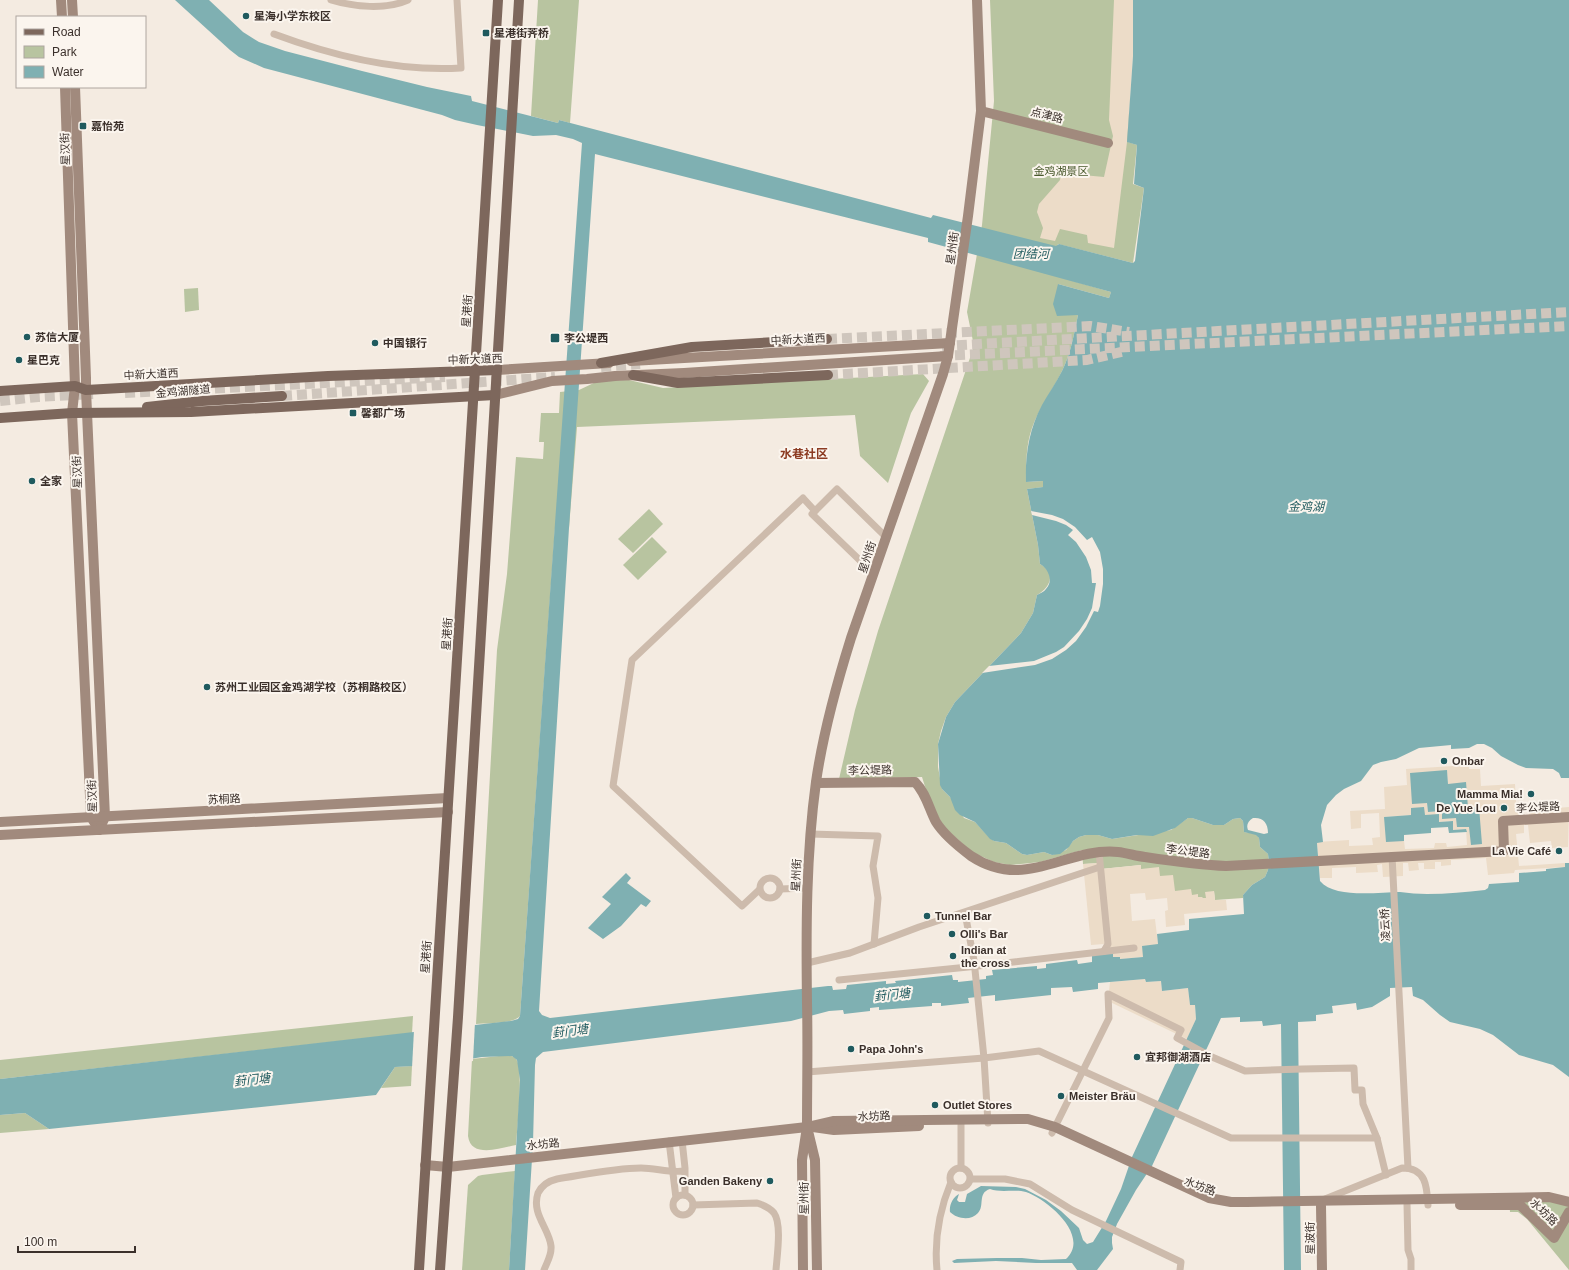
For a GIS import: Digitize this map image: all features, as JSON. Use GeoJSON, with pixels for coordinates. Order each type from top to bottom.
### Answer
{"type":"FeatureCollection","features":[{"type":"Feature","properties":{"kind":"main road","name":"星港街"},"geometry":{"type":"LineString","coordinates":[[419,1270],[433,1019],[448,812],[498,0]]}},
{"type":"Feature","properties":{"kind":"main road"},"geometry":{"type":"LineString","coordinates":[[440,1270],[458,1017],[519,0]]}},
{"type":"Feature","properties":{"kind":"main road"},"geometry":{"type":"LineString","coordinates":[[601,363],[692,347],[827,339]]}},
{"type":"Feature","properties":{"kind":"main road","name":"中新大道西"},"geometry":{"type":"LineString","coordinates":[[0,391],[75,386],[86,390],[328,376],[497,370]]}},
{"type":"Feature","properties":{"kind":"main road"},"geometry":{"type":"LineString","coordinates":[[633,375],[678,383],[828,375]]}},
{"type":"Feature","properties":{"kind":"main road"},"geometry":{"type":"LineString","coordinates":[[0,418],[72,413],[191,412],[495,395]]}},
{"type":"Feature","properties":{"kind":"main road","name":"金鸡湖隧道"},"geometry":{"type":"LineString","coordinates":[[87,413],[202,401],[282,396]]}},
{"type":"Feature","properties":{"kind":"street"},"geometry":{"type":"LineString","coordinates":[[62,0],[62,16]]}},
{"type":"Feature","properties":{"kind":"street"},"geometry":{"type":"LineString","coordinates":[[72,0],[73,16]]}},
{"type":"Feature","properties":{"kind":"street"},"geometry":{"type":"LineString","coordinates":[[331,0],[356,5],[379,6],[400,3],[408,0]]}},
{"type":"Feature","properties":{"kind":"street"},"geometry":{"type":"LineString","coordinates":[[274,34],[312,48],[388,64],[435,70],[461,68],[457,0]]}},
{"type":"Feature","properties":{"kind":"street","name":"星州街"},"geometry":{"type":"LineString","coordinates":[[803,1270],[802,1160],[807,1127],[807,888],[810,834],[816,783],[828,718],[837,682],[948,356],[981,111],[977,0]]}},
{"type":"Feature","properties":{"kind":"street","name":"星汉街"},"geometry":{"type":"LineString","coordinates":[[65,88],[75,386],[72,413],[91,817],[99,830]]}},
{"type":"Feature","properties":{"kind":"street","name":"星汉街"},"geometry":{"type":"LineString","coordinates":[[75,88],[86,390],[105,817],[99,830]]}},
{"type":"Feature","properties":{"kind":"street","name":"点津路"},"geometry":{"type":"LineString","coordinates":[[981,111],[1108,143]]}},
{"type":"Feature","properties":{"kind":"street","name":"中新大道西"},"geometry":{"type":"LineString","coordinates":[[497,370],[950,343]]}},
{"type":"Feature","properties":{"kind":"street"},"geometry":{"type":"LineString","coordinates":[[495,395],[552,381],[948,356]]}},
{"type":"Feature","properties":{"kind":"street"},"geometry":{"type":"LineString","coordinates":[[874,574],[812,514],[837,489],[886,537]]}},
{"type":"Feature","properties":{"kind":"street"},"geometry":{"type":"LineString","coordinates":[[759,890],[765,898],[772,898],[777,895],[780,889],[778,882],[769,878],[766,879],[760,883],[759,890],[742,906],[613,786],[615,770],[632,660],[803,498],[815,511]]}},
{"type":"Feature","properties":{"kind":"street"},"geometry":{"type":"LineString","coordinates":[[83,648],[97,648]]}},
{"type":"Feature","properties":{"kind":"street","name":"李公堤路"},"geometry":{"type":"LineString","coordinates":[[816,783],[915,782],[921,788],[937,823],[947,835],[971,855],[990,865],[999,868],[1019,870],[1041,867],[1099,852],[1118,852],[1198,865],[1251,865],[1352,858],[1504,851],[1503,821],[1569,817]]}},
{"type":"Feature","properties":{"kind":"street","name":"苏桐路"},"geometry":{"type":"LineString","coordinates":[[0,822],[448,798]]}},
{"type":"Feature","properties":{"kind":"street"},"geometry":{"type":"LineString","coordinates":[[425,799],[426,813]]}},
{"type":"Feature","properties":{"kind":"street"},"geometry":{"type":"LineString","coordinates":[[232,810],[233,823]]}},
{"type":"Feature","properties":{"kind":"street"},"geometry":{"type":"LineString","coordinates":[[0,835],[448,812]]}},
{"type":"Feature","properties":{"kind":"street"},"geometry":{"type":"LineString","coordinates":[[810,834],[878,836],[873,866],[878,898],[874,944]]}},
{"type":"Feature","properties":{"kind":"street"},"geometry":{"type":"LineString","coordinates":[[1099,852],[1108,944],[1104,951]]}},
{"type":"Feature","properties":{"kind":"street","name":"凌云桥"},"geometry":{"type":"LineString","coordinates":[[1392,856],[1408,1168]]}},
{"type":"Feature","properties":{"kind":"street"},"geometry":{"type":"LineString","coordinates":[[807,963],[850,952],[919,927],[1100,867]]}},
{"type":"Feature","properties":{"kind":"street"},"geometry":{"type":"LineString","coordinates":[[780,889],[807,888]]}},
{"type":"Feature","properties":{"kind":"street"},"geometry":{"type":"LineString","coordinates":[[965,913],[975,968],[977,1003],[984,1058],[988,1121]]}},
{"type":"Feature","properties":{"kind":"street"},"geometry":{"type":"LineString","coordinates":[[839,980],[961,967],[975,968],[988,965],[1134,948]]}},
{"type":"Feature","properties":{"kind":"street"},"geometry":{"type":"LineString","coordinates":[[1054,1130],[1082,1070],[1109,1018],[1108,994],[1181,1030],[1177,1038],[1212,1057],[1245,1071],[1354,1068],[1355,1090],[1362,1090],[1362,1104],[1377,1138],[1386,1175]]}},
{"type":"Feature","properties":{"kind":"street"},"geometry":{"type":"LineString","coordinates":[[807,1072],[984,1058],[1039,1051],[1231,1138],[1377,1138]]}},
{"type":"Feature","properties":{"kind":"street","name":"水坊路"},"geometry":{"type":"LineString","coordinates":[[425,1165],[448,1167],[669,1141],[807,1127],[833,1120],[988,1121],[1054,1130],[1152,1176],[1190,1197],[1217,1205],[1234,1207],[1277,1204],[1407,1204],[1428,1202],[1520,1206],[1554,1238],[1569,1212]]}},
{"type":"Feature","properties":{"kind":"street","name":"水坊路"},"geometry":{"type":"LineString","coordinates":[[807,1127],[834,1130],[961,1124],[988,1121]]}},
{"type":"Feature","properties":{"kind":"street"},"geometry":{"type":"LineString","coordinates":[[961,1124],[961,1168]]}},
{"type":"Feature","properties":{"kind":"street","name":"星州街"},"geometry":{"type":"LineString","coordinates":[[807,1127],[815,1160],[817,1270]]}},
{"type":"Feature","properties":{"kind":"street"},"geometry":{"type":"LineString","coordinates":[[682,1140],[685,1168],[685,1195]]}},
{"type":"Feature","properties":{"kind":"street"},"geometry":{"type":"LineString","coordinates":[[669,1141],[676,1198],[673,1206],[678,1214],[682,1216],[687,1215],[692,1210],[693,1205],[691,1199],[685,1195],[680,1195],[676,1198]]}},
{"type":"Feature","properties":{"kind":"street"},"geometry":{"type":"LineString","coordinates":[[544,1270],[550,1255],[551,1245],[540,1219],[537,1202],[540,1189],[546,1183],[557,1179],[635,1168],[649,1168],[674,1172],[684,1171]]}},
{"type":"Feature","properties":{"kind":"street"},"geometry":{"type":"LineString","coordinates":[[937,1270],[936,1246],[938,1222],[942,1203],[951,1182],[950,1177],[952,1172],[956,1169],[961,1168],[968,1171],[971,1179],[968,1185],[962,1188],[956,1187],[951,1182]]}},
{"type":"Feature","properties":{"kind":"street"},"geometry":{"type":"LineString","coordinates":[[1321,1204],[1402,1168],[1414,1170],[1424,1179],[1428,1202]]}},
{"type":"Feature","properties":{"kind":"street"},"geometry":{"type":"LineString","coordinates":[[971,1179],[1005,1179],[1034,1186],[1072,1210],[1181,1262],[1180,1270]]}},
{"type":"Feature","properties":{"kind":"street","name":"水坊路"},"geometry":{"type":"LineString","coordinates":[[1321,1204],[1428,1202],[1550,1197],[1569,1202]]}},
{"type":"Feature","properties":{"kind":"street"},"geometry":{"type":"LineString","coordinates":[[693,1205],[757,1203],[762,1204],[772,1211],[775,1214],[778,1225],[776,1270]]}},
{"type":"Feature","properties":{"kind":"street","name":"星波街"},"geometry":{"type":"LineString","coordinates":[[1321,1204],[1322,1270]]}},
{"type":"Feature","properties":{"kind":"street"},"geometry":{"type":"LineString","coordinates":[[1407,1204],[1408,1250],[1411,1259],[1411,1270]]}},
{"type":"Feature","properties":{"kind":"green space"},"geometry":{"type":"Polygon","coordinates":[[[538,0],[579,0],[570,123],[559,120],[558,123],[531,116],[538,0]]]}},
{"type":"Feature","properties":{"kind":"green space","name":"金鸡湖景区"},"geometry":{"type":"Polygon","coordinates":[[[990,0],[1133,0],[1128,142],[1137,145],[1133,184],[1144,188],[1133,263],[1058,244],[1049,274],[1111,292],[1109,298],[1058,284],[1078,315],[1068,357],[1038,413],[1032,428],[1027,448],[1026,468],[1026,482],[1043,481],[1044,487],[1027,489],[1038,545],[1040,564],[1048,572],[1050,580],[1046,588],[1037,595],[1033,613],[1021,633],[955,702],[946,717],[938,744],[938,767],[942,789],[950,797],[964,818],[975,822],[994,841],[1006,843],[1022,854],[1027,855],[1044,852],[1052,855],[1066,850],[1073,841],[1086,835],[1098,835],[1112,839],[1171,830],[1188,818],[1213,825],[1224,825],[1233,819],[1240,818],[1243,821],[1244,832],[1256,834],[1259,838],[1260,847],[1268,854],[1269,862],[1265,877],[1252,885],[1243,895],[1243,898],[1215,900],[1214,891],[1206,898],[1202,898],[1175,891],[1159,876],[1141,869],[1141,865],[1101,869],[1100,863],[1083,864],[1082,850],[1040,862],[1010,865],[994,862],[972,852],[944,827],[929,799],[922,777],[839,779],[855,710],[878,631],[974,346],[967,312],[982,225],[994,101],[990,0]]]}},
{"type":"Feature","properties":{"kind":"green space"},"geometry":{"type":"Polygon","coordinates":[[[198,288],[199,310],[185,312],[184,289],[198,288]]]}},
{"type":"Feature","properties":{"kind":"green space"},"geometry":{"type":"Polygon","coordinates":[[[923,374],[929,381],[911,413],[888,483],[860,456],[855,415],[577,427],[569,528],[555,528],[520,1016],[517,1019],[506,1022],[476,1024],[497,650],[507,574],[516,457],[543,459],[544,442],[539,442],[541,413],[559,413],[560,392],[579,390],[598,381],[629,380],[663,388],[923,374]]]}},
{"type":"Feature","properties":{"kind":"green space"},"geometry":{"type":"Polygon","coordinates":[[[649,509],[663,524],[633,553],[618,539],[649,509]]]}},
{"type":"Feature","properties":{"kind":"green space"},"geometry":{"type":"Polygon","coordinates":[[[652,537],[667,552],[638,580],[623,565],[652,537]]]}},
{"type":"Feature","properties":{"kind":"green space"},"geometry":{"type":"Polygon","coordinates":[[[413,1016],[412,1033],[0,1079],[0,1060],[413,1016]]]}},
{"type":"Feature","properties":{"kind":"green space"},"geometry":{"type":"Polygon","coordinates":[[[508,1055],[516,1059],[520,1074],[516,1145],[495,1150],[481,1150],[475,1148],[470,1143],[468,1136],[472,1059],[508,1055]]]}},
{"type":"Feature","properties":{"kind":"green space"},"geometry":{"type":"Polygon","coordinates":[[[412,1066],[411,1086],[381,1088],[395,1067],[412,1066]]]}},
{"type":"Feature","properties":{"kind":"green space"},"geometry":{"type":"Polygon","coordinates":[[[25,1113],[49,1129],[0,1133],[0,1115],[25,1113]]]}},
{"type":"Feature","properties":{"kind":"green space"},"geometry":{"type":"Polygon","coordinates":[[[515,1171],[509,1270],[462,1270],[468,1185],[478,1176],[515,1171]]]}},
{"type":"Feature","properties":{"kind":"green space"},"geometry":{"type":"Polygon","coordinates":[[[1509,1194],[1569,1198],[1569,1270],[1527,1219],[1518,1212],[1510,1212],[1509,1194]]]}},
{"type":"Feature","properties":{"kind":"shaded area"},"geometry":{"type":"Polygon","coordinates":[[[1114,0],[1133,0],[1133,56],[1127,142],[1114,248],[1088,243],[1087,235],[1060,229],[1055,241],[1040,238],[1043,228],[1037,212],[1039,204],[1060,180],[1061,173],[1104,177],[1113,136],[1109,120],[1114,0]]]}},
{"type":"Feature","properties":{"kind":"shaded area"},"geometry":{"type":"Polygon","coordinates":[[[1469,765],[1469,769],[1480,769],[1481,786],[1515,784],[1516,802],[1521,802],[1522,817],[1529,816],[1528,810],[1569,807],[1568,847],[1552,848],[1551,841],[1530,843],[1528,825],[1524,825],[1524,833],[1516,834],[1519,866],[1565,863],[1565,867],[1515,870],[1514,873],[1488,875],[1486,858],[1451,860],[1451,865],[1441,866],[1441,862],[1435,862],[1435,869],[1424,869],[1424,863],[1418,863],[1419,870],[1409,871],[1408,863],[1403,863],[1403,876],[1383,877],[1382,864],[1377,865],[1378,872],[1356,873],[1356,867],[1332,868],[1332,878],[1320,878],[1317,842],[1349,840],[1349,846],[1373,845],[1372,838],[1380,837],[1379,813],[1361,814],[1361,828],[1351,829],[1350,811],[1385,809],[1384,787],[1407,785],[1406,769],[1469,765]],[[1447,771],[1427,803],[1428,812],[1479,807],[1468,808],[1448,784],[1447,771]],[[1424,807],[1412,815],[1384,817],[1404,841],[1405,849],[1434,848],[1435,843],[1446,843],[1447,847],[1467,845],[1466,829],[1453,830],[1453,821],[1439,822],[1424,815],[1424,807]]]}},
{"type":"Feature","properties":{"kind":"shaded area"},"geometry":{"type":"Polygon","coordinates":[[[1100,863],[1101,869],[1141,865],[1141,869],[1159,867],[1160,876],[1173,875],[1175,891],[1191,889],[1192,895],[1198,894],[1198,897],[1206,898],[1205,892],[1214,891],[1215,900],[1226,900],[1227,910],[1184,914],[1185,925],[1166,927],[1165,911],[1168,910],[1167,898],[1146,900],[1145,893],[1130,894],[1132,921],[1155,919],[1158,944],[1143,957],[1120,959],[1113,957],[1105,953],[1104,944],[1091,945],[1083,864],[1100,863]]]}},
{"type":"Feature","properties":{"kind":"shaded area"},"geometry":{"type":"Polygon","coordinates":[[[1145,979],[1146,982],[1161,981],[1162,991],[1188,988],[1190,1005],[1195,1004],[1196,1019],[1187,1039],[1108,1001],[1110,982],[1145,979]]]}},
{"type":"Feature","properties":{"kind":"water","name":"金鸡湖"},"geometry":{"type":"Polygon","coordinates":[[[175,0],[209,0],[243,32],[259,42],[285,51],[427,87],[471,96],[472,101],[558,123],[559,120],[931,218],[933,215],[1056,246],[1059,244],[1133,263],[1135,261],[1144,188],[1134,184],[1137,145],[1127,142],[1133,56],[1133,0],[1569,0],[1569,778],[1561,778],[1559,773],[1553,769],[1526,768],[1518,765],[1501,756],[1492,748],[1484,744],[1477,744],[1469,748],[1451,749],[1451,745],[1419,748],[1396,759],[1373,765],[1361,781],[1344,789],[1336,795],[1327,805],[1321,825],[1323,842],[1317,843],[1320,881],[1327,887],[1336,890],[1357,893],[1400,892],[1434,894],[1485,890],[1488,888],[1489,884],[1519,882],[1519,873],[1546,871],[1546,869],[1565,867],[1565,863],[1569,863],[1569,1077],[1553,1065],[1519,1055],[1493,1035],[1480,1029],[1450,1022],[1423,1000],[1413,996],[1412,987],[1390,988],[1390,996],[1372,1007],[1357,1010],[1356,1003],[1332,1006],[1333,1013],[1316,1015],[1316,1021],[1298,1022],[1301,1270],[1284,1270],[1281,1024],[1263,1026],[1262,1021],[1240,1022],[1240,1017],[1221,1018],[1152,1166],[1136,1190],[1117,1224],[1112,1237],[1113,1249],[1097,1270],[1077,1270],[1072,1263],[996,1261],[954,1263],[952,1261],[957,1259],[997,1258],[1041,1260],[1066,1259],[1072,1250],[1073,1240],[1070,1230],[1063,1220],[1045,1202],[1026,1192],[998,1191],[990,1189],[984,1193],[980,1210],[975,1216],[960,1218],[950,1212],[953,1199],[957,1195],[959,1194],[957,1200],[959,1202],[965,1202],[967,1194],[981,1186],[1016,1187],[1025,1189],[1046,1200],[1061,1211],[1079,1228],[1083,1240],[1087,1244],[1093,1242],[1106,1221],[1121,1189],[1132,1157],[1196,1019],[1195,1005],[1190,1005],[1188,988],[1162,991],[1161,981],[1146,982],[1145,979],[1098,983],[1098,989],[1073,992],[1072,987],[1051,988],[1051,995],[995,1001],[995,995],[968,998],[969,1003],[941,1006],[941,1003],[932,1003],[932,1006],[879,1010],[879,1007],[870,1008],[870,1011],[844,1014],[843,1010],[829,1011],[791,1021],[543,1052],[536,1058],[535,1065],[533,1143],[525,1270],[509,1270],[520,1080],[517,1060],[512,1056],[482,1057],[433,1065],[395,1067],[376,1095],[49,1129],[25,1113],[0,1115],[0,1079],[511,1021],[518,1019],[520,1016],[582,143],[556,135],[533,136],[455,120],[442,115],[264,68],[239,57],[175,0]],[[595,154],[569,528],[539,1011],[542,1015],[550,1018],[828,986],[832,986],[833,990],[846,989],[847,985],[886,981],[886,984],[896,983],[895,981],[952,975],[953,980],[958,980],[958,982],[986,979],[986,976],[993,975],[992,970],[1037,966],[1037,969],[1046,968],[1046,964],[1077,960],[1078,964],[1092,962],[1092,955],[1113,953],[1113,957],[1120,957],[1120,959],[1143,957],[1142,946],[1158,944],[1157,934],[1189,930],[1189,919],[1244,914],[1243,895],[1252,885],[1265,877],[1269,862],[1268,854],[1260,847],[1259,838],[1256,835],[1244,832],[1243,821],[1240,818],[1233,819],[1224,825],[1213,825],[1188,818],[1175,828],[1153,836],[1137,835],[1112,839],[1098,835],[1086,835],[1073,841],[1069,847],[1060,854],[1052,855],[1044,852],[1027,855],[1022,854],[1006,843],[990,839],[975,822],[960,815],[955,810],[950,797],[940,785],[938,744],[946,717],[955,702],[1021,633],[1033,613],[1037,595],[1045,590],[1050,582],[1048,572],[1040,564],[1038,545],[1027,489],[1043,487],[1043,481],[1026,482],[1026,472],[1027,453],[1031,433],[1042,405],[1062,371],[1068,357],[1078,315],[1057,316],[1053,304],[1058,284],[1109,298],[1111,292],[928,242],[928,238],[595,154]],[[1253,818],[1248,823],[1248,830],[1264,834],[1268,833],[1267,826],[1264,821],[1253,818]]]}},
{"type":"Feature","properties":{"kind":"water"},"geometry":{"type":"Polygon","coordinates":[[[1447,770],[1448,784],[1466,782],[1468,808],[1479,807],[1482,844],[1471,845],[1469,827],[1457,827],[1456,818],[1442,819],[1442,811],[1428,812],[1427,803],[1412,804],[1410,773],[1447,770]]]}},
{"type":"Feature","properties":{"kind":"water"},"geometry":{"type":"Polygon","coordinates":[[[1424,807],[1425,815],[1439,814],[1439,822],[1453,821],[1453,830],[1466,829],[1467,832],[1449,833],[1448,827],[1431,828],[1431,833],[1404,835],[1404,841],[1386,842],[1384,817],[1411,815],[1411,808],[1424,807]]]}},
{"type":"Feature","properties":{"kind":"water"},"geometry":{"type":"Polygon","coordinates":[[[626,873],[631,878],[627,883],[651,901],[646,907],[641,904],[621,926],[603,939],[588,928],[611,904],[602,897],[626,873]]]}},
{"type":"Feature","properties":{"kind":"pier"},"geometry":{"type":"Polygon","coordinates":[[[1031,511],[1052,515],[1063,519],[1075,527],[1087,540],[1092,537],[1100,552],[1103,569],[1103,584],[1100,606],[1098,612],[1094,611],[1086,627],[1076,641],[1052,659],[1035,665],[982,673],[989,666],[1034,661],[1056,652],[1064,647],[1079,631],[1092,608],[1096,583],[1092,583],[1091,570],[1086,557],[1076,542],[1068,535],[1073,530],[1056,521],[1032,515],[1031,511]]]}},
{"type":"Feature","properties":{"kind":"pier"},"geometry":{"type":"Polygon","coordinates":[[[475,1022],[473,1061],[434,1067],[412,1068],[414,1030],[475,1022]]]}},
{"type":"Feature","properties":{"kind":"tunnel"},"geometry":{"type":"LineString","coordinates":[[942,346],[1569,312]]}},
{"type":"Feature","properties":{"kind":"tunnel"},"geometry":{"type":"LineString","coordinates":[[827,339],[1090,326],[1129,332]]}},
{"type":"Feature","properties":{"kind":"tunnel"},"geometry":{"type":"LineString","coordinates":[[940,356],[1569,326]]}},
{"type":"Feature","properties":{"kind":"tunnel"},"geometry":{"type":"LineString","coordinates":[[828,375],[1087,360],[1125,351]]}},
{"type":"Feature","properties":{"kind":"tunnel"},"geometry":{"type":"LineString","coordinates":[[601,367],[640,364]]}},
{"type":"Feature","properties":{"kind":"tunnel"},"geometry":{"type":"LineString","coordinates":[[125,393],[445,377]]}},
{"type":"Feature","properties":{"kind":"tunnel"},"geometry":{"type":"LineString","coordinates":[[282,396],[555,377]]}},
{"type":"Feature","properties":{"kind":"tunnel"},"geometry":{"type":"LineString","coordinates":[[0,401],[93,394]]}},
{"type":"Feature","properties":{"kind":"place","name":"星海小学东校区"},"geometry":{"type":"Point","coordinates":[246,16]}},
{"type":"Feature","properties":{"kind":"place","name":"星港街荠桥"},"geometry":{"type":"Point","coordinates":[486,33]}},
{"type":"Feature","properties":{"kind":"place","name":"嘉怡苑"},"geometry":{"type":"Point","coordinates":[83,126]}},
{"type":"Feature","properties":{"kind":"place","name":"苏信大厦"},"geometry":{"type":"Point","coordinates":[27,337]}},
{"type":"Feature","properties":{"kind":"place","name":"李公堤西"},"geometry":{"type":"Point","coordinates":[555,338]}},
{"type":"Feature","properties":{"kind":"place","name":"中国银行"},"geometry":{"type":"Point","coordinates":[375,343]}},
{"type":"Feature","properties":{"kind":"place","name":"星巴克"},"geometry":{"type":"Point","coordinates":[19,360]}},
{"type":"Feature","properties":{"kind":"place","name":"馨都广场"},"geometry":{"type":"Point","coordinates":[353,413]}},
{"type":"Feature","properties":{"kind":"place","name":"全家"},"geometry":{"type":"Point","coordinates":[32,481]}},
{"type":"Feature","properties":{"kind":"place","name":"苏州工业园区金鸡湖学校（苏桐路校区）"},"geometry":{"type":"Point","coordinates":[207,687]}},
{"type":"Feature","properties":{"kind":"place","name":"Onbar"},"geometry":{"type":"Point","coordinates":[1444,761]}},
{"type":"Feature","properties":{"kind":"place","name":"Mamma Mia!"},"geometry":{"type":"Point","coordinates":[1531,794]}},
{"type":"Feature","properties":{"kind":"place","name":"De Yue Lou"},"geometry":{"type":"Point","coordinates":[1504,808]}},
{"type":"Feature","properties":{"kind":"place","name":"La Vie Café"},"geometry":{"type":"Point","coordinates":[1559,851]}},
{"type":"Feature","properties":{"kind":"place","name":"Tunnel Bar"},"geometry":{"type":"Point","coordinates":[927,916]}},
{"type":"Feature","properties":{"kind":"place","name":"Olli's Bar"},"geometry":{"type":"Point","coordinates":[952,934]}},
{"type":"Feature","properties":{"kind":"place","name":"Indian at the cross"},"geometry":{"type":"Point","coordinates":[953,956]}},
{"type":"Feature","properties":{"kind":"place","name":"Papa John's"},"geometry":{"type":"Point","coordinates":[851,1049]}},
{"type":"Feature","properties":{"kind":"place","name":"宜邦御湖酒店"},"geometry":{"type":"Point","coordinates":[1137,1057]}},
{"type":"Feature","properties":{"kind":"place","name":"Meister Bräu"},"geometry":{"type":"Point","coordinates":[1061,1096]}},
{"type":"Feature","properties":{"kind":"place","name":"Outlet Stores"},"geometry":{"type":"Point","coordinates":[935,1105]}},
{"type":"Feature","properties":{"kind":"place","name":"Ganden Bakeny"},"geometry":{"type":"Point","coordinates":[770,1181]}},
{"type":"Feature","properties":{"kind":"district","name":"水巷社区"},"geometry":{"type":"Point","coordinates":[804,454]}},
{"type":"Feature","properties":{"kind":"water label","name":"团结河"},"geometry":{"type":"Point","coordinates":[1031,254]}},
{"type":"Feature","properties":{"kind":"water label","name":"葑门塘"},"geometry":{"type":"Point","coordinates":[892,995]}},
{"type":"Feature","properties":{"kind":"water label","name":"葑门塘"},"geometry":{"type":"Point","coordinates":[570,1031]}},
{"type":"Feature","properties":{"kind":"water label","name":"葑门塘"},"geometry":{"type":"Point","coordinates":[252,1080]}}]}
